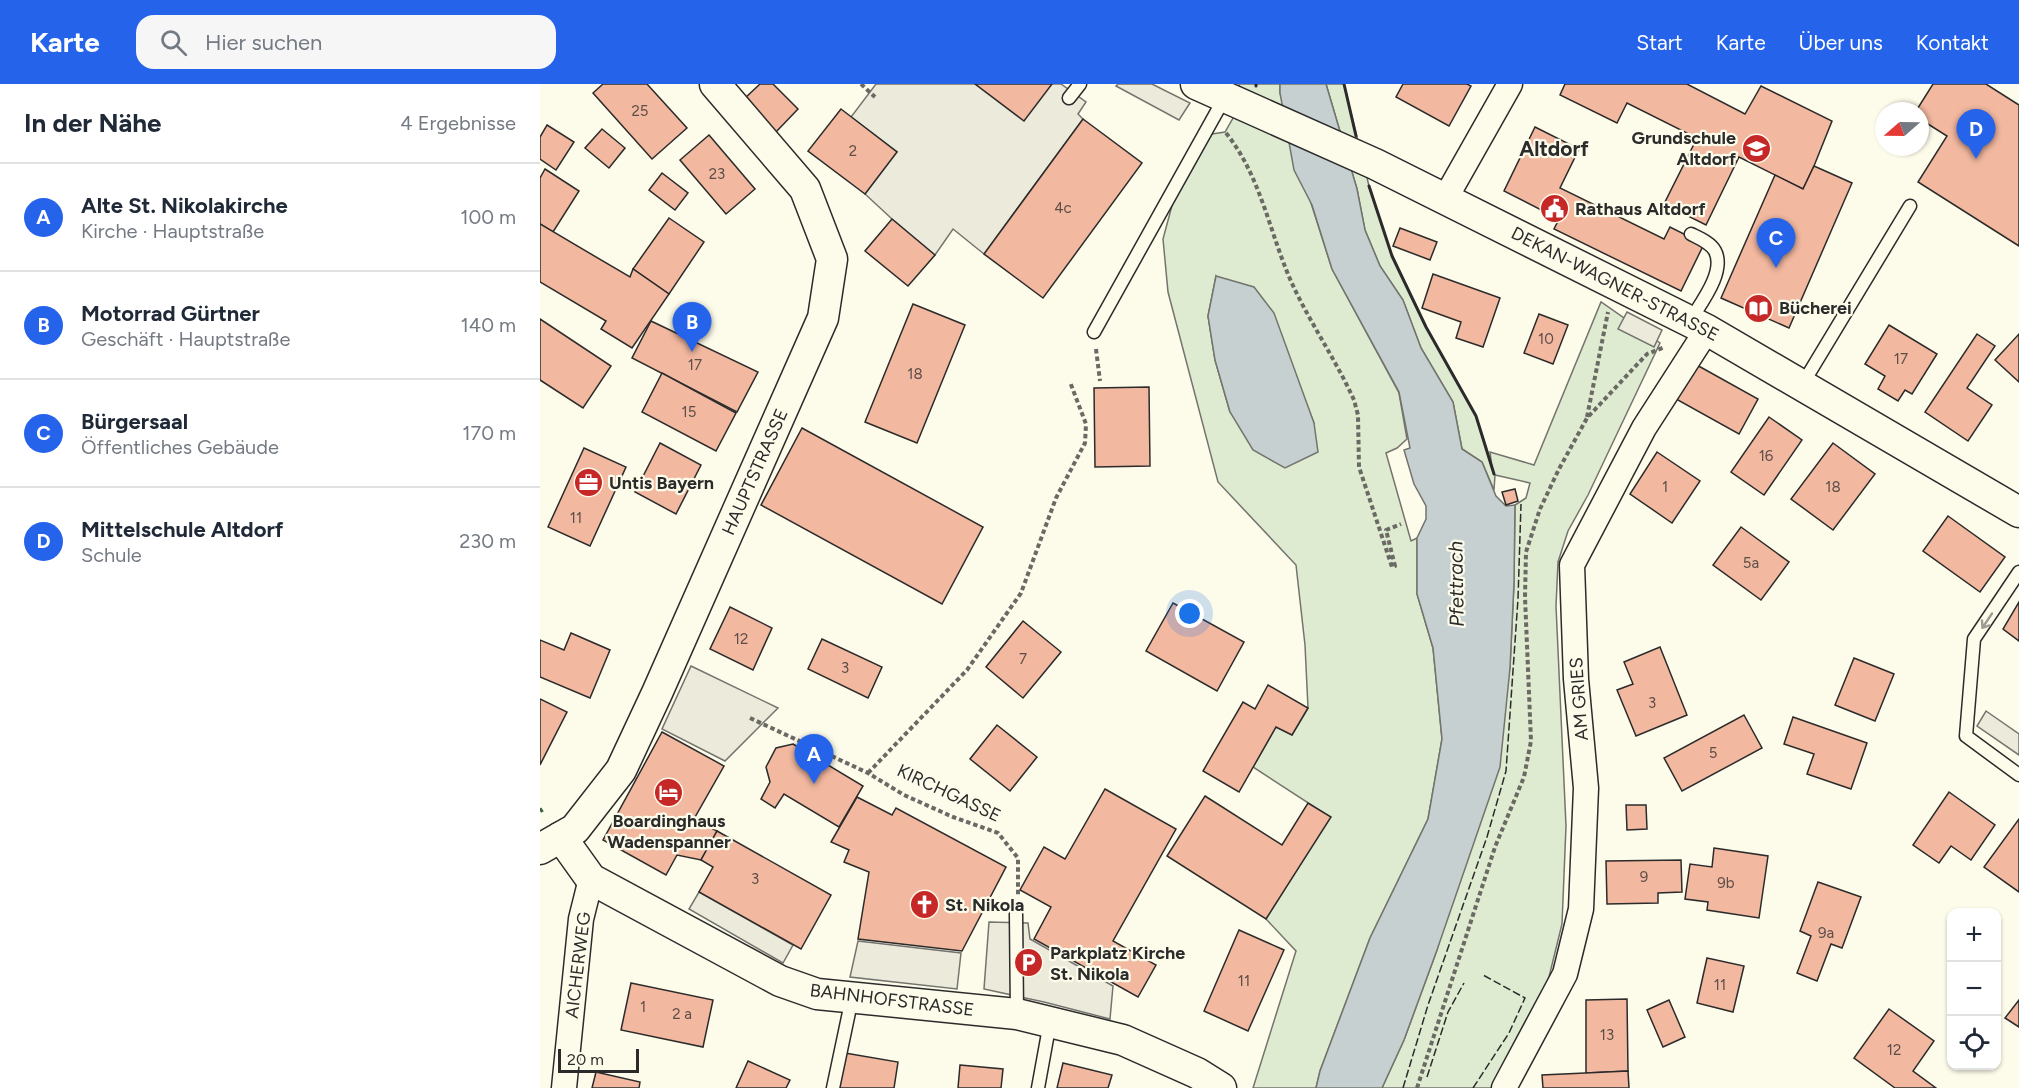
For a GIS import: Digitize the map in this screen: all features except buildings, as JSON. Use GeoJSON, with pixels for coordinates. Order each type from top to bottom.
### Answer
{"type":"FeatureCollection","features":[{"type":"Feature","properties":{"kind":"street","name":"HAUPTSTRASSE"},"geometry":{"type":"LineString","coordinates":[[551,843],[575,829],[621,770],[823,318],[832,259],[805,189],[715,84]]}},
{"type":"Feature","properties":{"kind":"street","name":"DEKAN-WAGNER-STRASSE"},"geometry":{"type":"LineString","coordinates":[[1196,84],[1375,164],[1698,325],[2019,512]]}},
{"type":"Feature","properties":{"kind":"street"},"geometry":{"type":"LineString","coordinates":[[1445,199],[1510,84]]}},
{"type":"Feature","properties":{"kind":"street","name":"AM GRIES"},"geometry":{"type":"LineString","coordinates":[[1504,1088],[1565,974],[1581,909],[1586,788],[1576,679],[1572,565],[1698,325]]}},
{"type":"Feature","properties":{"kind":"street","name":"BAHNHOFSTRASSE"},"geometry":{"type":"LineString","coordinates":[[551,843],[591,879],[780,981],[817,994],[1017,1014],[1050,1022],[1123,1040],[1197,1073],[1221,1088]]}},
{"type":"Feature","properties":{"kind":"street","name":"AICHERWEG"},"geometry":{"type":"LineString","coordinates":[[564,1088],[581,919],[591,879]]}},
{"type":"Feature","properties":{"kind":"lane"},"geometry":{"type":"LineString","coordinates":[[1069,98],[1080,84]]}},
{"type":"Feature","properties":{"kind":"lane"},"geometry":{"type":"LineString","coordinates":[[1094,332],[1233,100]]}},
{"type":"Feature","properties":{"kind":"lane"},"geometry":{"type":"LineString","coordinates":[[1802,385],[1910,206]]}},
{"type":"Feature","properties":{"kind":"lane"},"geometry":{"type":"LineString","coordinates":[[1691,234],[1715,250],[1718,263],[1698,325]]}},
{"type":"Feature","properties":{"kind":"lane"},"geometry":{"type":"LineString","coordinates":[[2019,572],[1974,639],[1966,736],[2019,775]]}},
{"type":"Feature","properties":{"kind":"lane"},"geometry":{"type":"LineString","coordinates":[[1016,914],[1017,1014]]}},
{"type":"Feature","properties":{"kind":"lane"},"geometry":{"type":"LineString","coordinates":[[832,1088],[852,997]]}},
{"type":"Feature","properties":{"kind":"lane"},"geometry":{"type":"LineString","coordinates":[[1038,1088],[1050,1022]]}},
{"type":"Feature","properties":{"kind":"path"},"geometry":{"type":"LineString","coordinates":[[861,84],[875,97]]}},
{"type":"Feature","properties":{"kind":"path"},"geometry":{"type":"LineString","coordinates":[[1233,100],[1225,132],[1238,148],[1255,181],[1290,278],[1354,400],[1358,415],[1359,467],[1392,567],[1395,566],[1386,530],[1401,524]]}},
{"type":"Feature","properties":{"kind":"path"},"geometry":{"type":"LineString","coordinates":[[1587,418],[1614,283]]}},
{"type":"Feature","properties":{"kind":"path"},"geometry":{"type":"LineString","coordinates":[[1094,332],[1100,381]]}},
{"type":"Feature","properties":{"kind":"path"},"geometry":{"type":"LineString","coordinates":[[1417,1088],[1495,847],[1524,777],[1531,741],[1525,597],[1526,552],[1540,509],[1587,418],[1647,354],[1667,346]]}},
{"type":"Feature","properties":{"kind":"path"},"geometry":{"type":"LineString","coordinates":[[868,773],[967,670],[1021,593],[1056,498],[1085,443],[1086,424],[1070,382]]}},
{"type":"Feature","properties":{"kind":"path","name":"KIRCHGASSE"},"geometry":{"type":"LineString","coordinates":[[750,718],[868,773],[904,795],[952,817],[998,833],[1018,858],[1016,914]]}},
{"type":"Feature","properties":{"kind":"green space"},"geometry":{"type":"Polygon","coordinates":[[[1239,84],[1280,84],[1280,93],[1332,269],[1399,393],[1407,439],[1397,448],[1386,453],[1411,541],[1417,538],[1417,594],[1433,648],[1442,739],[1428,819],[1370,938],[1320,1071],[1316,1088],[1253,1088],[1296,951],[1266,919],[1330,817],[1253,767],[1276,727],[1292,735],[1308,708],[1305,645],[1296,565],[1218,482],[1168,292],[1163,239],[1174,198],[1201,149],[1212,134],[1225,132],[1241,104],[1239,84]],[[1216,276],[1208,316],[1215,360],[1230,412],[1314,423],[1295,375],[1216,276]]]}},
{"type":"Feature","properties":{"kind":"green space"},"geometry":{"type":"Polygon","coordinates":[[[1326,84],[1344,84],[1370,190],[1392,256],[1426,327],[1476,416],[1492,468],[1490,452],[1534,465],[1601,302],[1660,343],[1588,495],[1568,531],[1558,562],[1556,606],[1566,826],[1562,924],[1549,977],[1532,1021],[1493,1088],[1382,1088],[1404,1040],[1437,950],[1510,668],[1515,505],[1526,498],[1530,483],[1495,475],[1494,490],[1482,462],[1462,449],[1453,402],[1421,348],[1403,300],[1380,266],[1365,230],[1357,189],[1326,84]]]}},
{"type":"Feature","properties":{"kind":"shaded area"},"geometry":{"type":"Polygon","coordinates":[[[876,84],[1061,84],[1086,102],[1078,114],[1083,119],[984,254],[953,229],[935,255],[865,194],[897,152],[851,117],[876,84]]]}},
{"type":"Feature","properties":{"kind":"shaded area"},"geometry":{"type":"Polygon","coordinates":[[[1118,84],[1152,84],[1190,103],[1179,120],[1116,86],[1118,84]]]}},
{"type":"Feature","properties":{"kind":"shaded area"},"geometry":{"type":"Polygon","coordinates":[[[1627,312],[1662,330],[1654,347],[1618,329],[1627,312]]]}},
{"type":"Feature","properties":{"kind":"shaded area"},"geometry":{"type":"Polygon","coordinates":[[[691,666],[778,708],[725,761],[662,729],[691,666]]]}},
{"type":"Feature","properties":{"kind":"shaded area"},"geometry":{"type":"Polygon","coordinates":[[[1986,711],[2019,734],[2019,755],[1977,726],[1986,711]]]}},
{"type":"Feature","properties":{"kind":"shaded area"},"geometry":{"type":"Polygon","coordinates":[[[699,892],[793,945],[783,963],[689,909],[699,892]]]}},
{"type":"Feature","properties":{"kind":"shaded area","name":"Parkplatz Kirche St. Nikola"},"geometry":{"type":"Polygon","coordinates":[[[989,922],[1028,923],[1030,939],[1113,986],[1110,1019],[984,989],[989,922]]]}},
{"type":"Feature","properties":{"kind":"shaded area"},"geometry":{"type":"Polygon","coordinates":[[[858,941],[961,953],[957,989],[850,977],[858,941]]]}},
{"type":"Feature","properties":{"kind":"water","name":"Pfettrach"},"geometry":{"type":"Polygon","coordinates":[[[1280,84],[1326,84],[1357,189],[1365,230],[1380,266],[1403,300],[1421,348],[1453,402],[1462,449],[1482,462],[1496,496],[1506,506],[1515,505],[1510,668],[1500,767],[1404,1040],[1382,1088],[1316,1088],[1320,1071],[1370,938],[1428,819],[1442,739],[1433,648],[1417,594],[1417,538],[1426,519],[1426,506],[1414,484],[1404,450],[1410,448],[1399,392],[1332,269],[1312,205],[1294,170],[1280,84]]]}},
{"type":"Feature","properties":{"kind":"water"},"geometry":{"type":"Polygon","coordinates":[[[1216,276],[1254,287],[1274,313],[1314,423],[1318,452],[1285,468],[1253,450],[1230,412],[1215,360],[1208,316],[1216,276]]]}},
{"type":"Feature","properties":{"kind":"fence"},"geometry":{"type":"LineString","coordinates":[[1403,1088],[1428,1005],[1487,837],[1506,771],[1518,599],[1521,504]]}},
{"type":"Feature","properties":{"kind":"fence"},"geometry":{"type":"LineString","coordinates":[[1473,1088],[1509,1033],[1525,998],[1483,975]]}},
{"type":"Feature","properties":{"kind":"fence"},"geometry":{"type":"LineString","coordinates":[[1427,1077],[1448,1012],[1464,983]]}},
{"type":"Feature","properties":{"kind":"wall"},"geometry":{"type":"LineString","coordinates":[[1344,84],[1356,136]]}},
{"type":"Feature","properties":{"kind":"wall"},"geometry":{"type":"LineString","coordinates":[[1369,186],[1392,256],[1426,327],[1476,416],[1494,474]]}},
{"type":"Feature","properties":{"kind":"place","name":"Grundschule Altdorf"},"geometry":{"type":"Point","coordinates":[1757,148]}},
{"type":"Feature","properties":{"kind":"place","name":"Mittelschule Altdorf"},"geometry":{"type":"Point","coordinates":[1976,159]}},
{"type":"Feature","properties":{"kind":"place","name":"Rathaus Altdorf"},"geometry":{"type":"Point","coordinates":[1554,209]}},
{"type":"Feature","properties":{"kind":"place","name":"Bürgersaal"},"geometry":{"type":"Point","coordinates":[1776,268]}},
{"type":"Feature","properties":{"kind":"place","name":"Bücherei"},"geometry":{"type":"Point","coordinates":[1758,308]}},
{"type":"Feature","properties":{"kind":"place","name":"Motorrad Gürtner"},"geometry":{"type":"Point","coordinates":[692,352]}},
{"type":"Feature","properties":{"kind":"place","name":"Untis Bayern"},"geometry":{"type":"Point","coordinates":[588,483]}},
{"type":"Feature","properties":{"kind":"place","name":"Alte St. Nikolakirche"},"geometry":{"type":"Point","coordinates":[814,784]}},
{"type":"Feature","properties":{"kind":"place","name":"Boardinghaus Wadenspanner"},"geometry":{"type":"Point","coordinates":[669,792]}},
{"type":"Feature","properties":{"kind":"place","name":"St. Nikola"},"geometry":{"type":"Point","coordinates":[924,905]}},
{"type":"Feature","properties":{"kind":"place","name":"Parkplatz Kirche St. Nikola"},"geometry":{"type":"Point","coordinates":[1029,963]}},
{"type":"Feature","properties":{"kind":"district","name":"Altdorf"},"geometry":{"type":"Point","coordinates":[1554,148]}}]}
